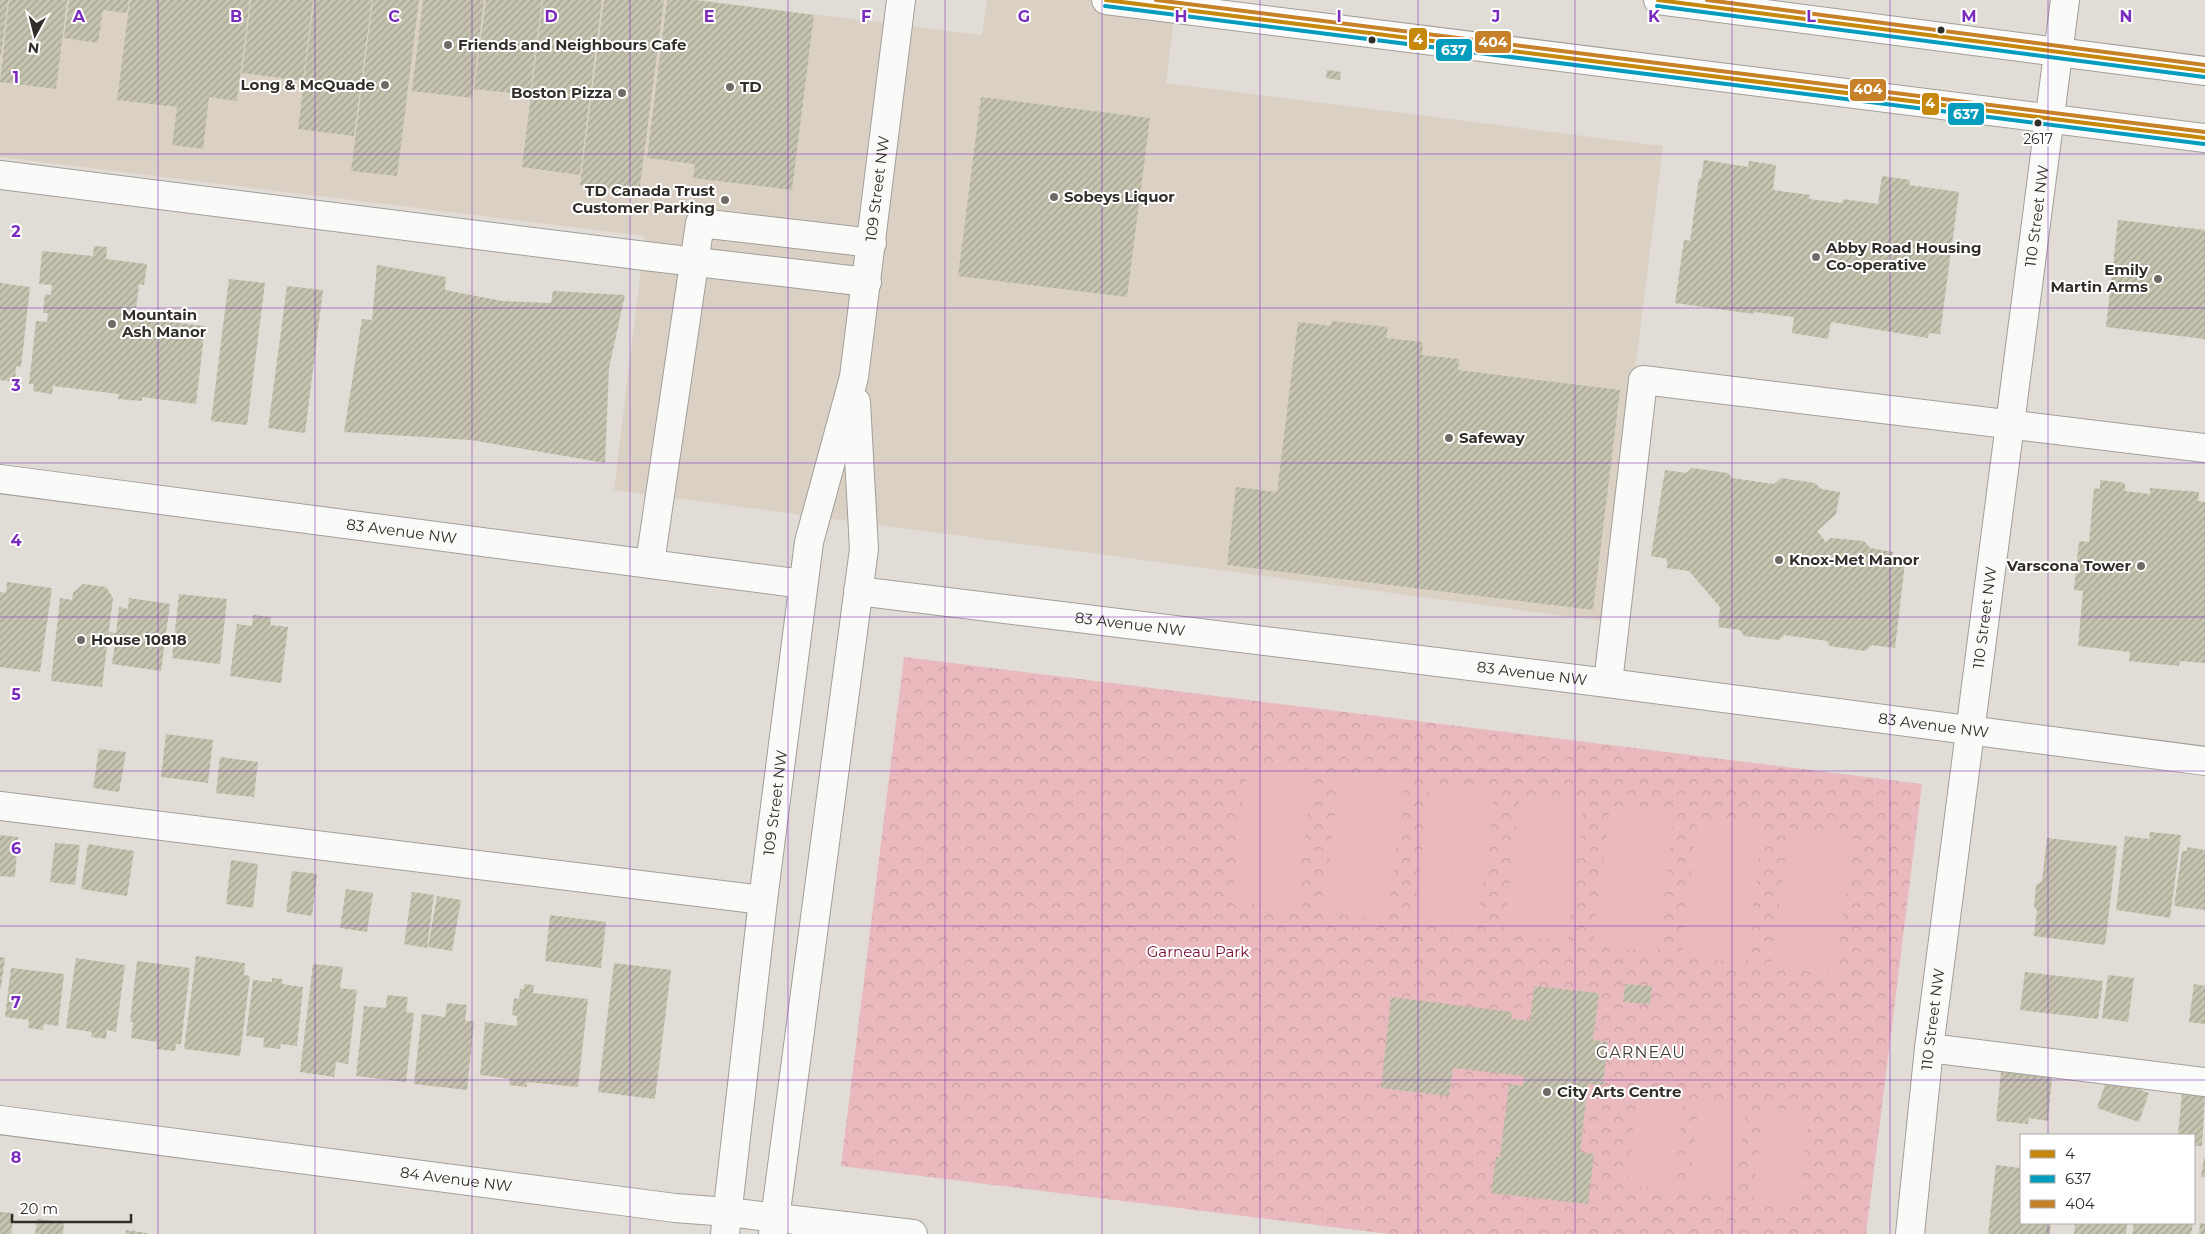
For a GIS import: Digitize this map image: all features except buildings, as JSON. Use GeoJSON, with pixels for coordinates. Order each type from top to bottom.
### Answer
{"type":"FeatureCollection","features":[{"type":"Feature","properties":{"kind":"street","name":"109 Street NW"},"geometry":{"type":"LineString","coordinates":[[727,1223],[763,900],[809,542],[854,377],[901,0]]}},
{"type":"Feature","properties":{"kind":"street"},"geometry":{"type":"LineString","coordinates":[[1106,0],[2205,138]]}},
{"type":"Feature","properties":{"kind":"street"},"geometry":{"type":"LineString","coordinates":[[1658,0],[2205,71]]}},
{"type":"Feature","properties":{"kind":"street","name":"110 Street NW"},"geometry":{"type":"LineString","coordinates":[[1910,1234],[1929,1048],[2065,0]]}},
{"type":"Feature","properties":{"kind":"street"},"geometry":{"type":"LineString","coordinates":[[0,174],[695,263],[867,282]]}},
{"type":"Feature","properties":{"kind":"street"},"geometry":{"type":"LineString","coordinates":[[650,563],[700,223],[872,243]]}},
{"type":"Feature","properties":{"kind":"street","name":"109 Street NW"},"geometry":{"type":"LineString","coordinates":[[774,1226],[864,549],[854,377]]}},
{"type":"Feature","properties":{"kind":"street"},"geometry":{"type":"LineString","coordinates":[[1608,683],[1644,380],[2205,448]]}},
{"type":"Feature","properties":{"kind":"street","name":"83 Avenue NW"},"geometry":{"type":"LineString","coordinates":[[0,479],[804,584]]}},
{"type":"Feature","properties":{"kind":"street","name":"83 Avenue NW"},"geometry":{"type":"LineString","coordinates":[[858,591],[1608,683],[2205,761]]}},
{"type":"Feature","properties":{"kind":"street"},"geometry":{"type":"LineString","coordinates":[[0,806],[763,900]]}},
{"type":"Feature","properties":{"kind":"street"},"geometry":{"type":"LineString","coordinates":[[1929,1048],[2205,1082]]}},
{"type":"Feature","properties":{"kind":"street","name":"84 Avenue NW"},"geometry":{"type":"LineString","coordinates":[[0,1120],[675,1208],[727,1223],[913,1234]]}},
{"type":"Feature","properties":{"kind":"shaded area"},"geometry":{"type":"Polygon","coordinates":[[[0,0],[700,0],[982,35],[987,0],[1176,0],[1166,83],[1663,146],[1604,621],[614,490],[645,236],[0,157],[0,0]]]}},
{"type":"Feature","properties":{"kind":"green space","name":"Garneau Park"},"geometry":{"type":"Polygon","coordinates":[[[904,657],[1922,784],[1866,1234],[1389,1234],[841,1166],[904,657]]]}},
{"type":"Feature","properties":{"kind":"green space"},"geometry":{"type":"Polygon","coordinates":[[[1248,762],[1313,770],[1296,909],[1231,902],[1248,762]]]}},
{"type":"Feature","properties":{"kind":"green space"},"geometry":{"type":"Polygon","coordinates":[[[1340,773],[1405,781],[1387,920],[1323,912],[1340,773]]]}},
{"type":"Feature","properties":{"kind":"green space"},"geometry":{"type":"Polygon","coordinates":[[[1430,784],[1495,792],[1477,932],[1413,924],[1430,784]]]}},
{"type":"Feature","properties":{"kind":"green space"},"geometry":{"type":"Polygon","coordinates":[[[1520,795],[1584,803],[1567,942],[1503,934],[1520,795]]]}},
{"type":"Feature","properties":{"kind":"green space"},"geometry":{"type":"Polygon","coordinates":[[[1610,806],[1674,814],[1657,953],[1593,945],[1610,806]]]}},
{"type":"Feature","properties":{"kind":"green space"},"geometry":{"type":"Polygon","coordinates":[[[1698,817],[1763,825],[1746,964],[1681,956],[1698,817]]]}},
{"type":"Feature","properties":{"kind":"green space"},"geometry":{"type":"Polygon","coordinates":[[[1789,828],[1853,836],[1836,975],[1771,967],[1789,828]]]}},
{"type":"Feature","properties":{"kind":"green space"},"geometry":{"type":"Polygon","coordinates":[[[1637,1092],[1684,1097],[1674,1190],[1627,1185],[1637,1092]]]}},
{"type":"Feature","properties":{"kind":"green space"},"geometry":{"type":"Polygon","coordinates":[[[1699,1099],[1746,1104],[1736,1197],[1689,1192],[1699,1099]]]}},
{"type":"Feature","properties":{"kind":"green space"},"geometry":{"type":"Polygon","coordinates":[[[1763,1106],[1810,1112],[1799,1205],[1753,1200],[1763,1106]]]}},
{"type":"Feature","properties":{"kind":"transit line","name":"4"},"geometry":{"type":"LineString","coordinates":[[1106,0],[2205,138]]}},
{"type":"Feature","properties":{"kind":"transit line","name":"404"},"geometry":{"type":"LineString","coordinates":[[1156,0],[2205,132]]}},
{"type":"Feature","properties":{"kind":"transit line","name":"4"},"geometry":{"type":"LineString","coordinates":[[1658,0],[2205,71]]}},
{"type":"Feature","properties":{"kind":"transit line","name":"404"},"geometry":{"type":"LineString","coordinates":[[1707,0],[2205,65]]}},
{"type":"Feature","properties":{"kind":"transit line","name":"637"},"geometry":{"type":"LineString","coordinates":[[1105,6],[2204,144]]}},
{"type":"Feature","properties":{"kind":"transit line","name":"637"},"geometry":{"type":"LineString","coordinates":[[1657,6],[2204,77]]}},
{"type":"Feature","properties":{"kind":"place","name":"Friends and Neighbours Cafe"},"geometry":{"type":"Point","coordinates":[448,45]}},
{"type":"Feature","properties":{"kind":"place","name":"Long & McQuade"},"geometry":{"type":"Point","coordinates":[385,85]}},
{"type":"Feature","properties":{"kind":"place","name":"TD"},"geometry":{"type":"Point","coordinates":[730,87]}},
{"type":"Feature","properties":{"kind":"place","name":"Boston Pizza"},"geometry":{"type":"Point","coordinates":[622,93]}},
{"type":"Feature","properties":{"kind":"place","name":"2617"},"geometry":{"type":"Point","coordinates":[2038,123]}},
{"type":"Feature","properties":{"kind":"place","name":"Sobeys Liquor"},"geometry":{"type":"Point","coordinates":[1054,197]}},
{"type":"Feature","properties":{"kind":"place","name":"TD Canada Trust Customer Parking"},"geometry":{"type":"Point","coordinates":[725,200]}},
{"type":"Feature","properties":{"kind":"place","name":"Abby Road Housing Co-operative"},"geometry":{"type":"Point","coordinates":[1816,257]}},
{"type":"Feature","properties":{"kind":"place","name":"Emily Martin Arms"},"geometry":{"type":"Point","coordinates":[2158,279]}},
{"type":"Feature","properties":{"kind":"place","name":"Mountain Ash Manor"},"geometry":{"type":"Point","coordinates":[112,324]}},
{"type":"Feature","properties":{"kind":"place","name":"Safeway"},"geometry":{"type":"Point","coordinates":[1449,438]}},
{"type":"Feature","properties":{"kind":"place","name":"Knox-Met Manor"},"geometry":{"type":"Point","coordinates":[1779,560]}},
{"type":"Feature","properties":{"kind":"place","name":"Varscona Tower"},"geometry":{"type":"Point","coordinates":[2141,566]}},
{"type":"Feature","properties":{"kind":"place","name":"House 10818"},"geometry":{"type":"Point","coordinates":[81,640]}},
{"type":"Feature","properties":{"kind":"place","name":"City Arts Centre"},"geometry":{"type":"Point","coordinates":[1547,1092]}},
{"type":"Feature","properties":{"kind":"district","name":"GARNEAU"},"geometry":{"type":"Point","coordinates":[1641,1052]}}]}
